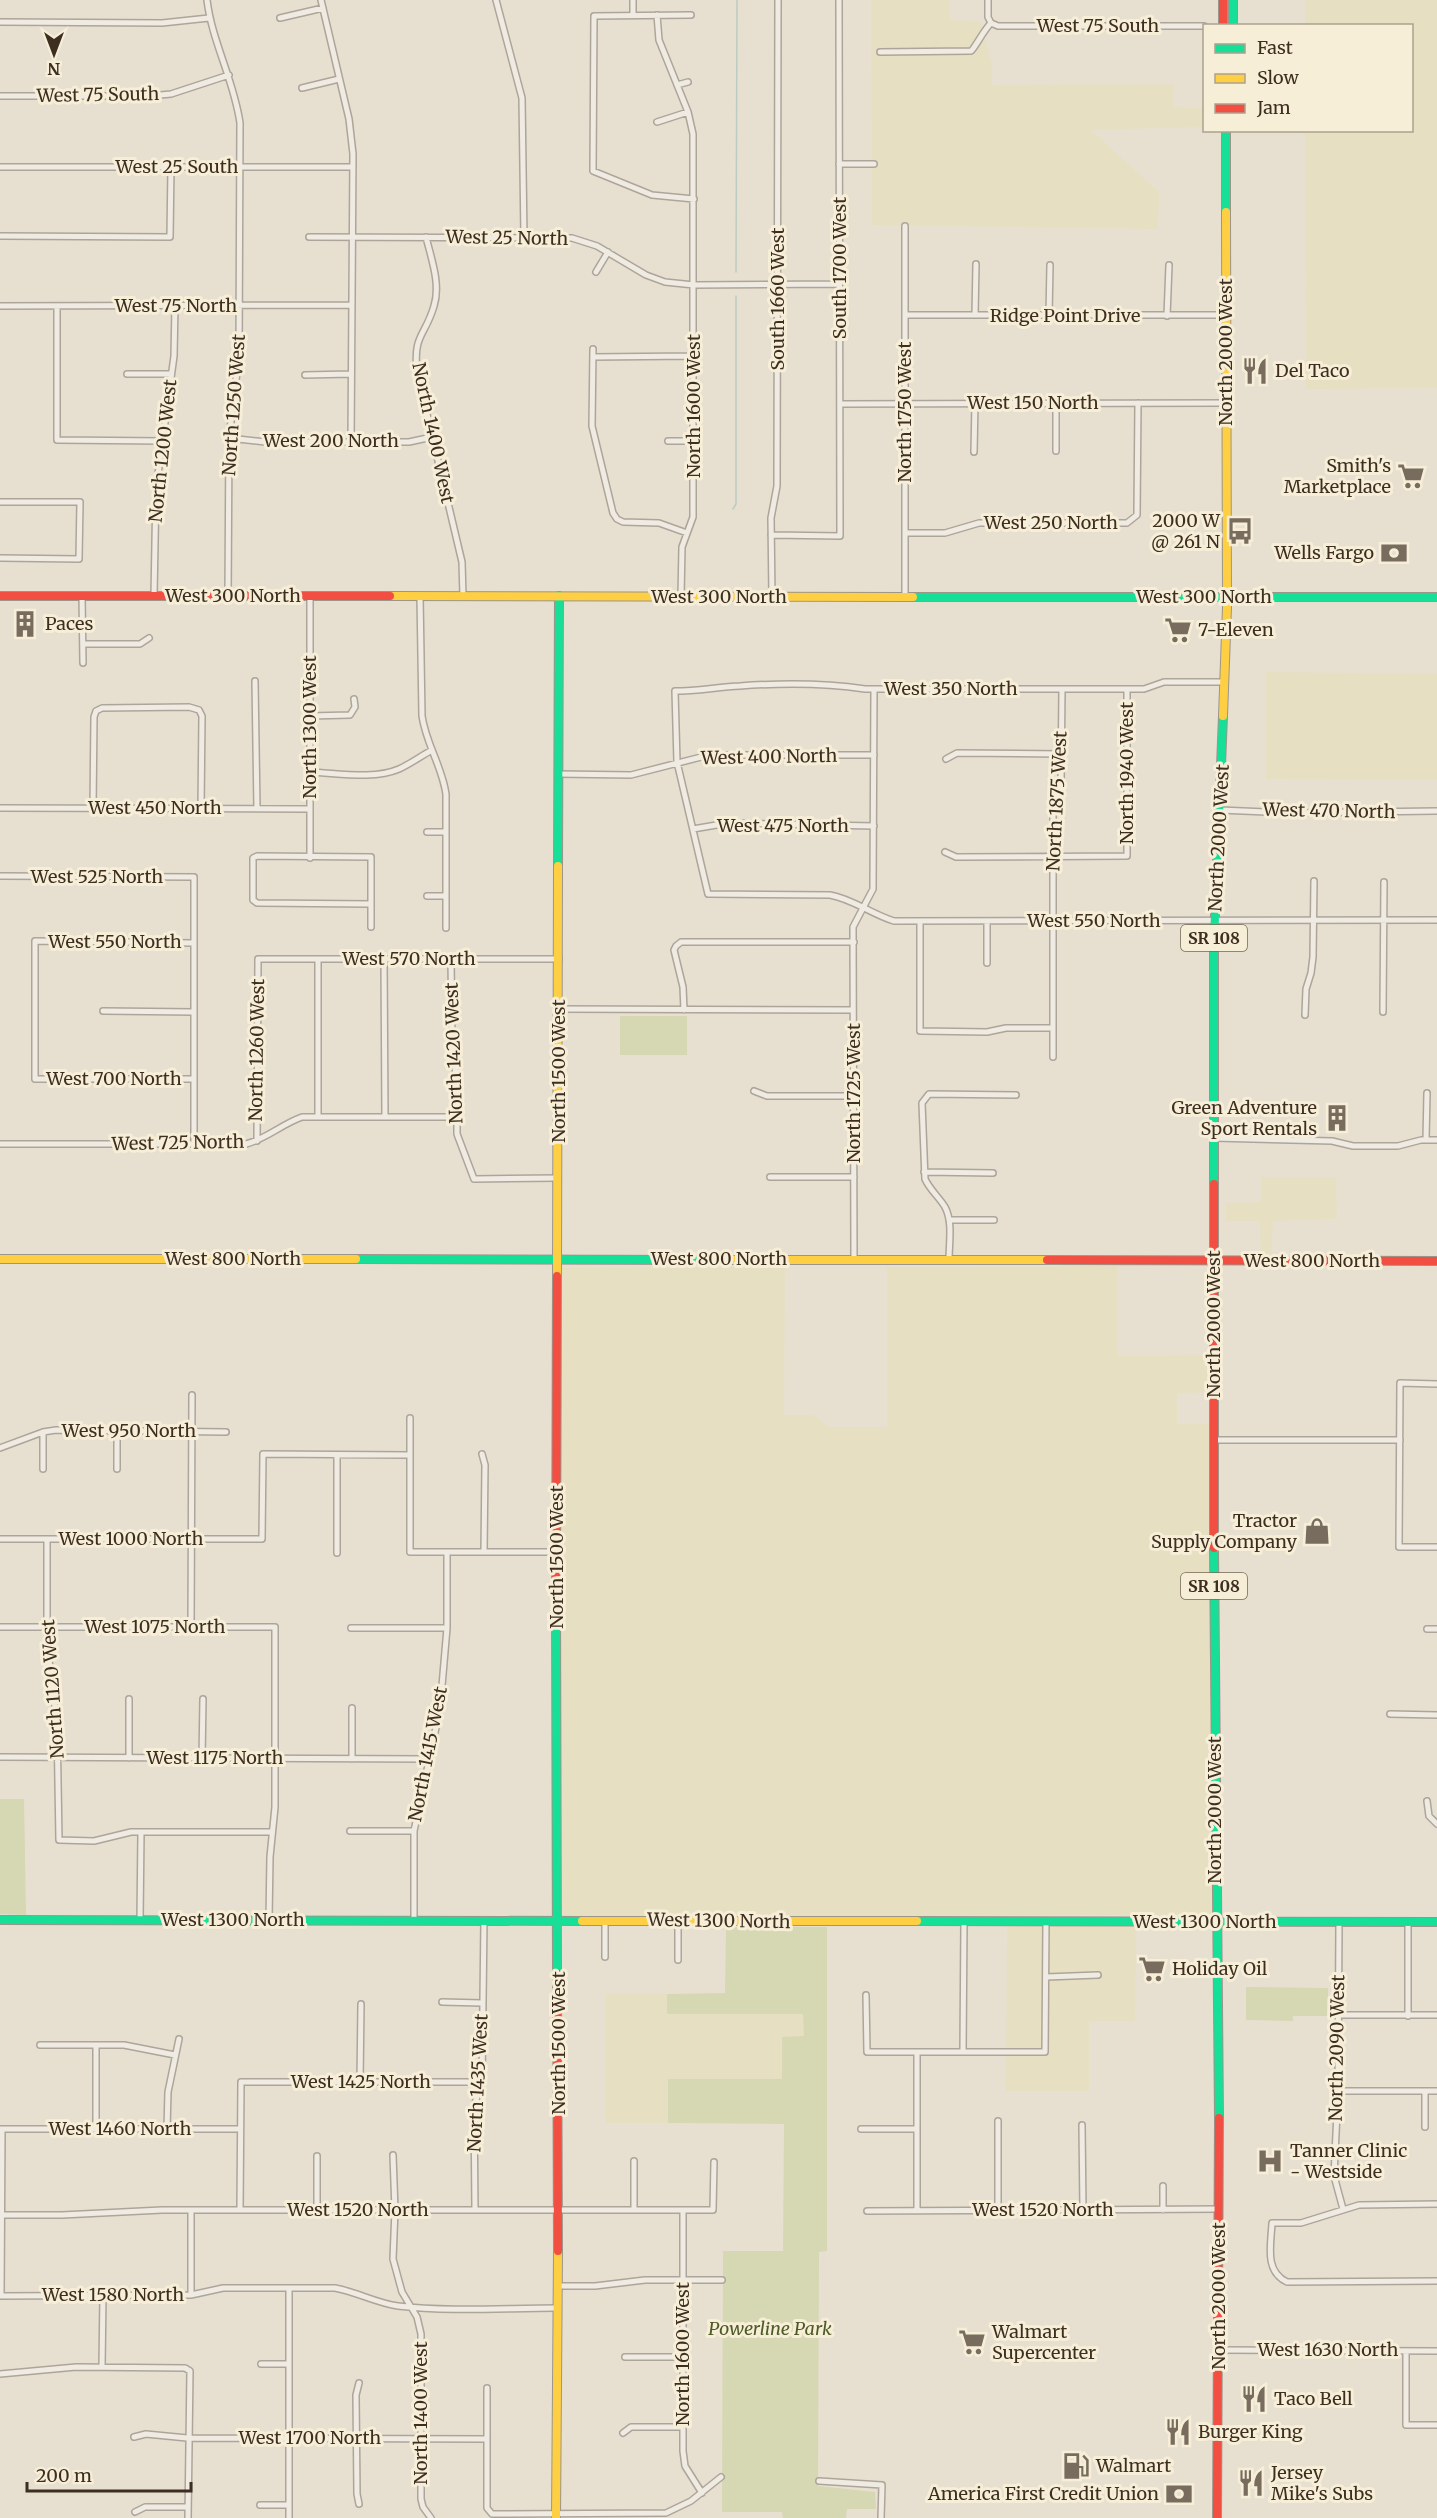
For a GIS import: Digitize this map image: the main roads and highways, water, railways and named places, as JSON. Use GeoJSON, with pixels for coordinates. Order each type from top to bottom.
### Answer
{"type":"FeatureCollection","features":[{"type":"Feature","properties":{"kind":"waterway"},"geometry":{"type":"LineString","coordinates":[[736,272],[737,0]]}},
{"type":"Feature","properties":{"kind":"waterway"},"geometry":{"type":"LineString","coordinates":[[733,509],[736,504],[736,296]]}},
{"type":"Feature","properties":{"kind":"place","name":"Del Taco"},"geometry":{"type":"Point","coordinates":[1255,371]}},
{"type":"Feature","properties":{"kind":"place","name":"Smith's Marketplace"},"geometry":{"type":"Point","coordinates":[1411,476]}},
{"type":"Feature","properties":{"kind":"place","name":"2000 W @ 261 N"},"geometry":{"type":"Point","coordinates":[1240,531]}},
{"type":"Feature","properties":{"kind":"place","name":"Wells Fargo"},"geometry":{"type":"Point","coordinates":[1394,553]}},
{"type":"Feature","properties":{"kind":"place","name":"Paces"},"geometry":{"type":"Point","coordinates":[25,624]}},
{"type":"Feature","properties":{"kind":"place","name":"7-Eleven"},"geometry":{"type":"Point","coordinates":[1178,630]}},
{"type":"Feature","properties":{"kind":"place","name":"Green Adventure Sport Rentals"},"geometry":{"type":"Point","coordinates":[1337,1118]}},
{"type":"Feature","properties":{"kind":"place","name":"Tractor Supply Company"},"geometry":{"type":"Point","coordinates":[1317,1531]}},
{"type":"Feature","properties":{"kind":"place","name":"Holiday Oil"},"geometry":{"type":"Point","coordinates":[1152,1969]}},
{"type":"Feature","properties":{"kind":"place","name":"Tanner Clinic - Westside"},"geometry":{"type":"Point","coordinates":[1270,2161]}},
{"type":"Feature","properties":{"kind":"place","name":"Walmart Supercenter"},"geometry":{"type":"Point","coordinates":[972,2342]}},
{"type":"Feature","properties":{"kind":"place","name":"Taco Bell"},"geometry":{"type":"Point","coordinates":[1254,2399]}},
{"type":"Feature","properties":{"kind":"place","name":"Burger King"},"geometry":{"type":"Point","coordinates":[1178,2432]}},
{"type":"Feature","properties":{"kind":"place","name":"Walmart"},"geometry":{"type":"Point","coordinates":[1076,2466]}},
{"type":"Feature","properties":{"kind":"place","name":"Jersey Mike's Subs"},"geometry":{"type":"Point","coordinates":[1251,2483]}},
{"type":"Feature","properties":{"kind":"place","name":"America First Credit Union"},"geometry":{"type":"Point","coordinates":[1179,2494]}},
{"type":"Feature","properties":{"kind":"park label","name":"Powerline Park"},"geometry":{"type":"Point","coordinates":[770,2329]}}]}
